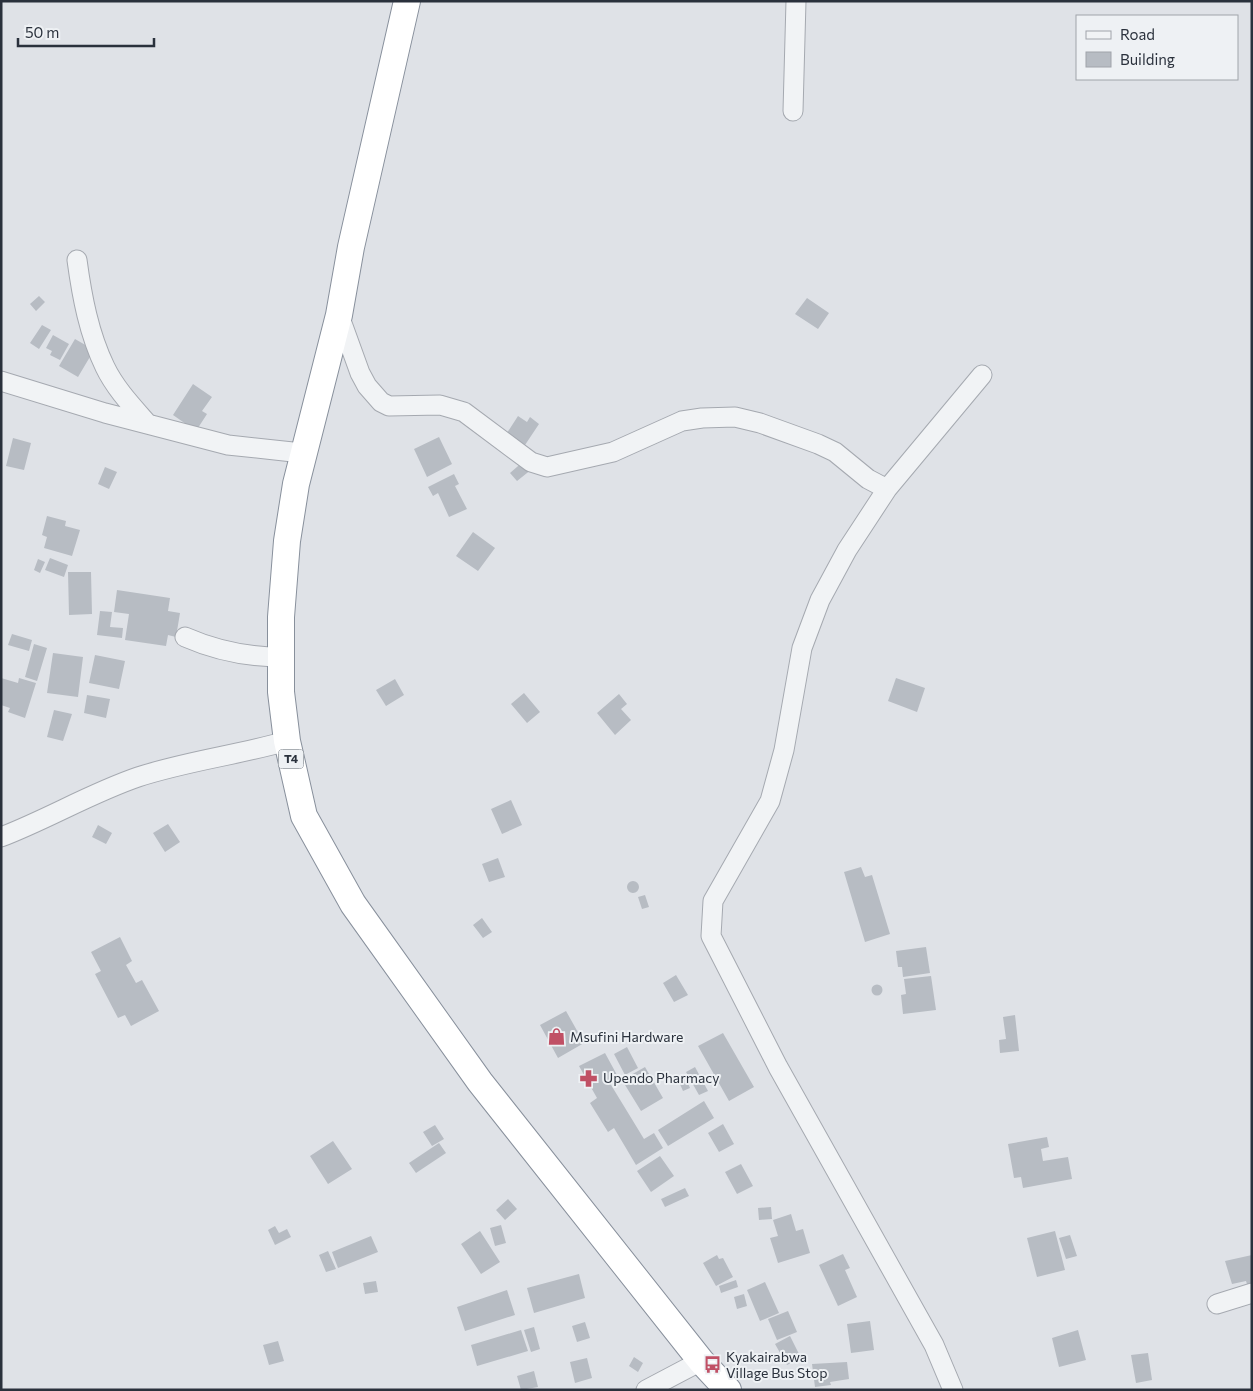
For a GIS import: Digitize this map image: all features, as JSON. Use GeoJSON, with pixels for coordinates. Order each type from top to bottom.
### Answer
{"type":"FeatureCollection","features":[{"type":"Feature","properties":{"kind":"highway","name":"T4"},"geometry":{"type":"LineString","coordinates":[[407,1],[351,247],[339,315],[302,453],[287,541],[281,692],[287,741],[304,816],[353,904],[480,1082],[701,1361],[728,1390]]}},
{"type":"Feature","properties":{"kind":"street"},"geometry":{"type":"LineString","coordinates":[[793,111],[796,1]]}},
{"type":"Feature","properties":{"kind":"street"},"geometry":{"type":"LineString","coordinates":[[77,260],[86,313],[106,368],[146,423]]}},
{"type":"Feature","properties":{"kind":"street"},"geometry":{"type":"LineString","coordinates":[[339,315],[366,386],[381,402],[389,406],[440,405],[464,412],[531,462],[547,467],[613,452],[682,421],[735,417],[760,423],[826,448],[868,479],[887,489]]}},
{"type":"Feature","properties":{"kind":"street"},"geometry":{"type":"LineString","coordinates":[[953,1390],[934,1344],[778,1067],[711,936],[713,901],[770,801],[784,750],[802,648],[820,600],[847,550],[887,489],[982,375]]}},
{"type":"Feature","properties":{"kind":"street"},"geometry":{"type":"LineString","coordinates":[[1,381],[79,406],[228,445],[302,453]]}},
{"type":"Feature","properties":{"kind":"street"},"geometry":{"type":"LineString","coordinates":[[185,638],[208,648],[235,655],[281,657]]}},
{"type":"Feature","properties":{"kind":"street"},"geometry":{"type":"LineString","coordinates":[[1,837],[137,777],[184,764],[287,741]]}},
{"type":"Feature","properties":{"kind":"street"},"geometry":{"type":"LineString","coordinates":[[1217,1304],[1252,1293]]}},
{"type":"Feature","properties":{"kind":"street"},"geometry":{"type":"LineString","coordinates":[[646,1390],[675,1384],[701,1361]]}},
{"type":"Feature","properties":{"kind":"building"},"geometry":{"type":"Polygon","coordinates":[[[39,296],[45,302],[36,311],[30,304],[39,296]]]}},
{"type":"Feature","properties":{"kind":"building"},"geometry":{"type":"Polygon","coordinates":[[[807,298],[829,313],[818,329],[795,314],[807,298]]]}},
{"type":"Feature","properties":{"kind":"building"},"geometry":{"type":"Polygon","coordinates":[[[42,325],[51,330],[39,349],[30,343],[42,325]]]}},
{"type":"Feature","properties":{"kind":"building"},"geometry":{"type":"Polygon","coordinates":[[[53,335],[69,344],[60,360],[50,355],[52,351],[46,348],[53,335]]]}},
{"type":"Feature","properties":{"kind":"building"},"geometry":{"type":"Polygon","coordinates":[[[75,339],[94,350],[78,377],[59,366],[75,339]]]}},
{"type":"Feature","properties":{"kind":"building"},"geometry":{"type":"Polygon","coordinates":[[[193,384],[212,397],[202,411],[207,414],[196,431],[173,415],[193,384]]]}},
{"type":"Feature","properties":{"kind":"building"},"geometry":{"type":"Polygon","coordinates":[[[518,416],[527,422],[530,417],[539,424],[523,448],[505,436],[518,416]]]}},
{"type":"Feature","properties":{"kind":"building"},"geometry":{"type":"Polygon","coordinates":[[[439,437],[452,464],[427,477],[414,449],[439,437]]]}},
{"type":"Feature","properties":{"kind":"building"},"geometry":{"type":"Polygon","coordinates":[[[13,438],[31,443],[24,470],[6,466],[13,438]]]}},
{"type":"Feature","properties":{"kind":"building"},"geometry":{"type":"Polygon","coordinates":[[[525,460],[532,469],[517,481],[510,473],[525,460]]]}},
{"type":"Feature","properties":{"kind":"building"},"geometry":{"type":"Polygon","coordinates":[[[105,467],[117,472],[109,489],[98,484],[105,467]]]}},
{"type":"Feature","properties":{"kind":"building"},"geometry":{"type":"Polygon","coordinates":[[[454,474],[459,484],[455,486],[467,509],[449,517],[438,493],[433,496],[428,487],[454,474]]]}},
{"type":"Feature","properties":{"kind":"building"},"geometry":{"type":"Polygon","coordinates":[[[47,516],[66,521],[65,526],[80,530],[72,556],[44,548],[47,537],[42,535],[47,516]]]}},
{"type":"Feature","properties":{"kind":"building"},"geometry":{"type":"Polygon","coordinates":[[[473,532],[495,548],[478,571],[456,556],[473,532]]]}},
{"type":"Feature","properties":{"kind":"building"},"geometry":{"type":"Polygon","coordinates":[[[50,558],[68,565],[64,577],[45,570],[50,558]]]}},
{"type":"Feature","properties":{"kind":"building"},"geometry":{"type":"Polygon","coordinates":[[[38,559],[45,562],[40,573],[34,570],[38,559]]]}},
{"type":"Feature","properties":{"kind":"building"},"geometry":{"type":"Polygon","coordinates":[[[68,572],[91,572],[92,614],[69,615],[68,572]]]}},
{"type":"Feature","properties":{"kind":"building"},"geometry":{"type":"Polygon","coordinates":[[[117,590],[170,598],[168,611],[180,613],[176,637],[168,635],[166,646],[125,640],[129,614],[114,612],[117,590]]]}},
{"type":"Feature","properties":{"kind":"building"},"geometry":{"type":"Polygon","coordinates":[[[100,611],[112,612],[110,627],[123,628],[122,638],[97,635],[100,611]]]}},
{"type":"Feature","properties":{"kind":"building"},"geometry":{"type":"Polygon","coordinates":[[[12,634],[32,640],[29,651],[8,645],[12,634]]]}},
{"type":"Feature","properties":{"kind":"building"},"geometry":{"type":"Polygon","coordinates":[[[34,644],[47,648],[37,681],[25,677],[34,644]]]}},
{"type":"Feature","properties":{"kind":"building"},"geometry":{"type":"Polygon","coordinates":[[[53,653],[83,657],[78,697],[47,693],[53,653]]]}},
{"type":"Feature","properties":{"kind":"building"},"geometry":{"type":"Polygon","coordinates":[[[95,655],[125,661],[119,689],[89,683],[95,655]]]}},
{"type":"Feature","properties":{"kind":"building"},"geometry":{"type":"Polygon","coordinates":[[[1,678],[18,683],[19,678],[36,683],[25,718],[8,712],[10,708],[1,705],[1,678]]]}},
{"type":"Feature","properties":{"kind":"building"},"geometry":{"type":"Polygon","coordinates":[[[896,678],[925,688],[917,712],[888,701],[896,678]]]}},
{"type":"Feature","properties":{"kind":"building"},"geometry":{"type":"Polygon","coordinates":[[[395,679],[404,695],[386,706],[376,690],[395,679]]]}},
{"type":"Feature","properties":{"kind":"building"},"geometry":{"type":"Polygon","coordinates":[[[524,693],[540,712],[527,723],[511,704],[524,693]]]}},
{"type":"Feature","properties":{"kind":"building"},"geometry":{"type":"Polygon","coordinates":[[[619,694],[627,704],[621,709],[631,720],[615,735],[597,713],[619,694]]]}},
{"type":"Feature","properties":{"kind":"building"},"geometry":{"type":"Polygon","coordinates":[[[87,695],[110,699],[106,718],[84,713],[87,695]]]}},
{"type":"Feature","properties":{"kind":"building"},"geometry":{"type":"Polygon","coordinates":[[[54,710],[72,714],[63,741],[47,737],[54,710]]]}},
{"type":"Feature","properties":{"kind":"building"},"geometry":{"type":"Polygon","coordinates":[[[511,800],[522,825],[502,834],[491,809],[511,800]]]}},
{"type":"Feature","properties":{"kind":"building"},"geometry":{"type":"Polygon","coordinates":[[[168,824],[180,842],[165,852],[153,833],[168,824]]]}},
{"type":"Feature","properties":{"kind":"building"},"geometry":{"type":"Polygon","coordinates":[[[98,825],[112,833],[106,844],[92,837],[98,825]]]}},
{"type":"Feature","properties":{"kind":"building"},"geometry":{"type":"Polygon","coordinates":[[[498,858],[505,877],[489,882],[482,864],[498,858]]]}},
{"type":"Feature","properties":{"kind":"building"},"geometry":{"type":"Polygon","coordinates":[[[861,867],[865,877],[872,875],[890,934],[865,942],[844,872],[861,867]]]}},
{"type":"Feature","properties":{"kind":"building"},"geometry":{"type":"Polygon","coordinates":[[[635,881],[638,882],[638,892],[631,893],[628,892],[627,885],[628,882],[635,881]]]}},
{"type":"Feature","properties":{"kind":"building"},"geometry":{"type":"Polygon","coordinates":[[[645,895],[649,907],[642,909],[638,897],[645,895]]]}},
{"type":"Feature","properties":{"kind":"building"},"geometry":{"type":"Polygon","coordinates":[[[482,918],[492,932],[483,938],[473,925],[482,918]]]}},
{"type":"Feature","properties":{"kind":"building"},"geometry":{"type":"Polygon","coordinates":[[[120,937],[132,961],[126,965],[136,983],[142,980],[159,1011],[131,1026],[125,1015],[118,1018],[95,974],[101,971],[91,952],[120,937]]]}},
{"type":"Feature","properties":{"kind":"building"},"geometry":{"type":"Polygon","coordinates":[[[926,947],[930,973],[903,977],[902,967],[898,967],[896,951],[926,947]]]}},
{"type":"Feature","properties":{"kind":"building"},"geometry":{"type":"Polygon","coordinates":[[[676,975],[688,995],[674,1002],[663,983],[676,975]]]}},
{"type":"Feature","properties":{"kind":"building"},"geometry":{"type":"Polygon","coordinates":[[[931,976],[936,1010],[903,1014],[901,995],[906,994],[904,979],[931,976]]]}},
{"type":"Feature","properties":{"kind":"building"},"geometry":{"type":"Polygon","coordinates":[[[875,985],[879,985],[882,990],[881,994],[875,995],[872,992],[872,988],[875,985]]]}},
{"type":"Feature","properties":{"kind":"building"},"geometry":{"type":"Polygon","coordinates":[[[566,1011],[584,1043],[558,1058],[540,1025],[566,1011]]]}},
{"type":"Feature","properties":{"kind":"building"},"geometry":{"type":"Polygon","coordinates":[[[1015,1015],[1019,1051],[1000,1053],[999,1040],[1006,1039],[1003,1017],[1015,1015]]]}},
{"type":"Feature","properties":{"kind":"building"},"geometry":{"type":"Polygon","coordinates":[[[723,1033],[754,1087],[729,1101],[698,1046],[723,1033]]]}},
{"type":"Feature","properties":{"kind":"building"},"geometry":{"type":"Polygon","coordinates":[[[627,1047],[638,1068],[625,1075],[614,1054],[627,1047]]]}},
{"type":"Feature","properties":{"kind":"building"},"geometry":{"type":"Polygon","coordinates":[[[605,1053],[617,1075],[608,1080],[644,1139],[654,1133],[663,1148],[636,1165],[614,1128],[608,1132],[590,1103],[597,1098],[579,1066],[605,1053]]]}},
{"type":"Feature","properties":{"kind":"building"},"geometry":{"type":"Polygon","coordinates":[[[645,1067],[663,1098],[641,1111],[622,1080],[645,1067]]]}},
{"type":"Feature","properties":{"kind":"building"},"geometry":{"type":"Polygon","coordinates":[[[695,1067],[708,1091],[699,1095],[686,1072],[695,1067]]]}},
{"type":"Feature","properties":{"kind":"building"},"geometry":{"type":"Polygon","coordinates":[[[686,1079],[690,1088],[683,1091],[679,1082],[686,1079]]]}},
{"type":"Feature","properties":{"kind":"building"},"geometry":{"type":"Polygon","coordinates":[[[704,1101],[714,1118],[668,1146],[658,1130],[704,1101]]]}},
{"type":"Feature","properties":{"kind":"building"},"geometry":{"type":"Polygon","coordinates":[[[723,1124],[734,1144],[719,1152],[708,1133],[723,1124]]]}},
{"type":"Feature","properties":{"kind":"building"},"geometry":{"type":"Polygon","coordinates":[[[435,1125],[444,1139],[432,1146],[423,1132],[435,1125]]]}},
{"type":"Feature","properties":{"kind":"building"},"geometry":{"type":"Polygon","coordinates":[[[1047,1137],[1049,1147],[1041,1149],[1043,1161],[1068,1157],[1072,1179],[1023,1188],[1021,1177],[1014,1178],[1008,1144],[1047,1137]]]}},
{"type":"Feature","properties":{"kind":"building"},"geometry":{"type":"Polygon","coordinates":[[[333,1141],[352,1169],[328,1184],[310,1156],[333,1141]]]}},
{"type":"Feature","properties":{"kind":"building"},"geometry":{"type":"Polygon","coordinates":[[[439,1143],[446,1153],[416,1173],[409,1163],[439,1143]]]}},
{"type":"Feature","properties":{"kind":"building"},"geometry":{"type":"Polygon","coordinates":[[[660,1156],[674,1176],[651,1192],[637,1171],[660,1156]]]}},
{"type":"Feature","properties":{"kind":"building"},"geometry":{"type":"Polygon","coordinates":[[[741,1164],[753,1186],[737,1194],[725,1172],[741,1164]]]}},
{"type":"Feature","properties":{"kind":"building"},"geometry":{"type":"Polygon","coordinates":[[[685,1188],[689,1196],[665,1207],[661,1199],[685,1188]]]}},
{"type":"Feature","properties":{"kind":"building"},"geometry":{"type":"Polygon","coordinates":[[[508,1199],[517,1209],[505,1220],[496,1210],[508,1199]]]}},
{"type":"Feature","properties":{"kind":"building"},"geometry":{"type":"Polygon","coordinates":[[[771,1207],[772,1219],[759,1220],[758,1208],[771,1207]]]}},
{"type":"Feature","properties":{"kind":"building"},"geometry":{"type":"Polygon","coordinates":[[[791,1214],[796,1231],[803,1229],[810,1253],[778,1263],[770,1238],[778,1236],[773,1220],[791,1214]]]}},
{"type":"Feature","properties":{"kind":"building"},"geometry":{"type":"Polygon","coordinates":[[[501,1225],[506,1243],[495,1246],[490,1228],[501,1225]]]}},
{"type":"Feature","properties":{"kind":"building"},"geometry":{"type":"Polygon","coordinates":[[[275,1226],[279,1233],[287,1229],[291,1237],[275,1245],[268,1230],[275,1226]]]}},
{"type":"Feature","properties":{"kind":"building"},"geometry":{"type":"Polygon","coordinates":[[[480,1231],[500,1262],[481,1274],[461,1244],[480,1231]]]}},
{"type":"Feature","properties":{"kind":"building"},"geometry":{"type":"Polygon","coordinates":[[[1055,1231],[1065,1270],[1037,1277],[1027,1238],[1055,1231]]]}},
{"type":"Feature","properties":{"kind":"building"},"geometry":{"type":"Polygon","coordinates":[[[1070,1235],[1077,1256],[1066,1259],[1059,1238],[1070,1235]]]}},
{"type":"Feature","properties":{"kind":"building"},"geometry":{"type":"Polygon","coordinates":[[[371,1236],[378,1252],[338,1268],[332,1252],[371,1236]]]}},
{"type":"Feature","properties":{"kind":"building"},"geometry":{"type":"Polygon","coordinates":[[[328,1251],[336,1269],[326,1272],[319,1255],[328,1251]]]}},
{"type":"Feature","properties":{"kind":"building"},"geometry":{"type":"Polygon","coordinates":[[[843,1254],[850,1268],[845,1270],[857,1297],[838,1306],[819,1265],[843,1254]]]}},
{"type":"Feature","properties":{"kind":"building"},"geometry":{"type":"Polygon","coordinates":[[[717,1255],[719,1259],[723,1258],[733,1277],[716,1286],[703,1263],[717,1255]]]}},
{"type":"Feature","properties":{"kind":"building"},"geometry":{"type":"Polygon","coordinates":[[[1252,1255],[1252,1283],[1247,1284],[1246,1281],[1232,1284],[1225,1261],[1252,1255]]]}},
{"type":"Feature","properties":{"kind":"building"},"geometry":{"type":"Polygon","coordinates":[[[579,1274],[585,1298],[534,1313],[527,1288],[579,1274]]]}},
{"type":"Feature","properties":{"kind":"building"},"geometry":{"type":"Polygon","coordinates":[[[736,1280],[738,1287],[721,1293],[719,1286],[736,1280]]]}},
{"type":"Feature","properties":{"kind":"building"},"geometry":{"type":"Polygon","coordinates":[[[376,1281],[378,1292],[365,1294],[363,1283],[376,1281]]]}},
{"type":"Feature","properties":{"kind":"building"},"geometry":{"type":"Polygon","coordinates":[[[765,1282],[779,1313],[760,1321],[747,1290],[765,1282]]]}},
{"type":"Feature","properties":{"kind":"building"},"geometry":{"type":"Polygon","coordinates":[[[507,1290],[515,1315],[465,1331],[457,1307],[507,1290]]]}},
{"type":"Feature","properties":{"kind":"building"},"geometry":{"type":"Polygon","coordinates":[[[744,1294],[747,1306],[737,1309],[734,1297],[744,1294]]]}},
{"type":"Feature","properties":{"kind":"building"},"geometry":{"type":"Polygon","coordinates":[[[788,1311],[797,1332],[777,1340],[768,1319],[788,1311]]]}},
{"type":"Feature","properties":{"kind":"building"},"geometry":{"type":"Polygon","coordinates":[[[870,1321],[874,1350],[851,1353],[847,1324],[870,1321]]]}},
{"type":"Feature","properties":{"kind":"building"},"geometry":{"type":"Polygon","coordinates":[[[585,1322],[590,1338],[577,1342],[572,1326],[585,1322]]]}},
{"type":"Feature","properties":{"kind":"building"},"geometry":{"type":"Polygon","coordinates":[[[534,1327],[540,1349],[531,1352],[524,1330],[534,1327]]]}},
{"type":"Feature","properties":{"kind":"building"},"geometry":{"type":"Polygon","coordinates":[[[521,1330],[528,1351],[477,1366],[471,1345],[521,1330]]]}},
{"type":"Feature","properties":{"kind":"building"},"geometry":{"type":"Polygon","coordinates":[[[1078,1330],[1086,1360],[1059,1367],[1052,1338],[1078,1330]]]}},
{"type":"Feature","properties":{"kind":"building"},"geometry":{"type":"Polygon","coordinates":[[[790,1336],[801,1358],[787,1365],[775,1344],[790,1336]]]}},
{"type":"Feature","properties":{"kind":"building"},"geometry":{"type":"Polygon","coordinates":[[[278,1341],[284,1361],[269,1365],[263,1345],[278,1341]]]}},
{"type":"Feature","properties":{"kind":"building"},"geometry":{"type":"Polygon","coordinates":[[[1148,1353],[1152,1380],[1136,1383],[1131,1355],[1148,1353]]]}},
{"type":"Feature","properties":{"kind":"building"},"geometry":{"type":"Polygon","coordinates":[[[634,1357],[643,1363],[638,1372],[629,1366],[634,1357]]]}},
{"type":"Feature","properties":{"kind":"building"},"geometry":{"type":"Polygon","coordinates":[[[587,1358],[592,1378],[575,1383],[570,1362],[587,1358]]]}},
{"type":"Feature","properties":{"kind":"building"},"geometry":{"type":"Polygon","coordinates":[[[847,1362],[849,1379],[830,1382],[831,1385],[815,1387],[812,1364],[847,1362]]]}},
{"type":"Feature","properties":{"kind":"building"},"geometry":{"type":"Polygon","coordinates":[[[534,1371],[538,1387],[521,1390],[517,1376],[534,1371]]]}},
{"type":"Feature","properties":{"kind":"place","name":"Msufini Hardware"},"geometry":{"type":"Point","coordinates":[556,1037]}},
{"type":"Feature","properties":{"kind":"place","name":"Upendo Pharmacy"},"geometry":{"type":"Point","coordinates":[589,1078]}},
{"type":"Feature","properties":{"kind":"place","name":"Kyakairabwa Village Bus Stop"},"geometry":{"type":"Point","coordinates":[712,1365]}}]}
